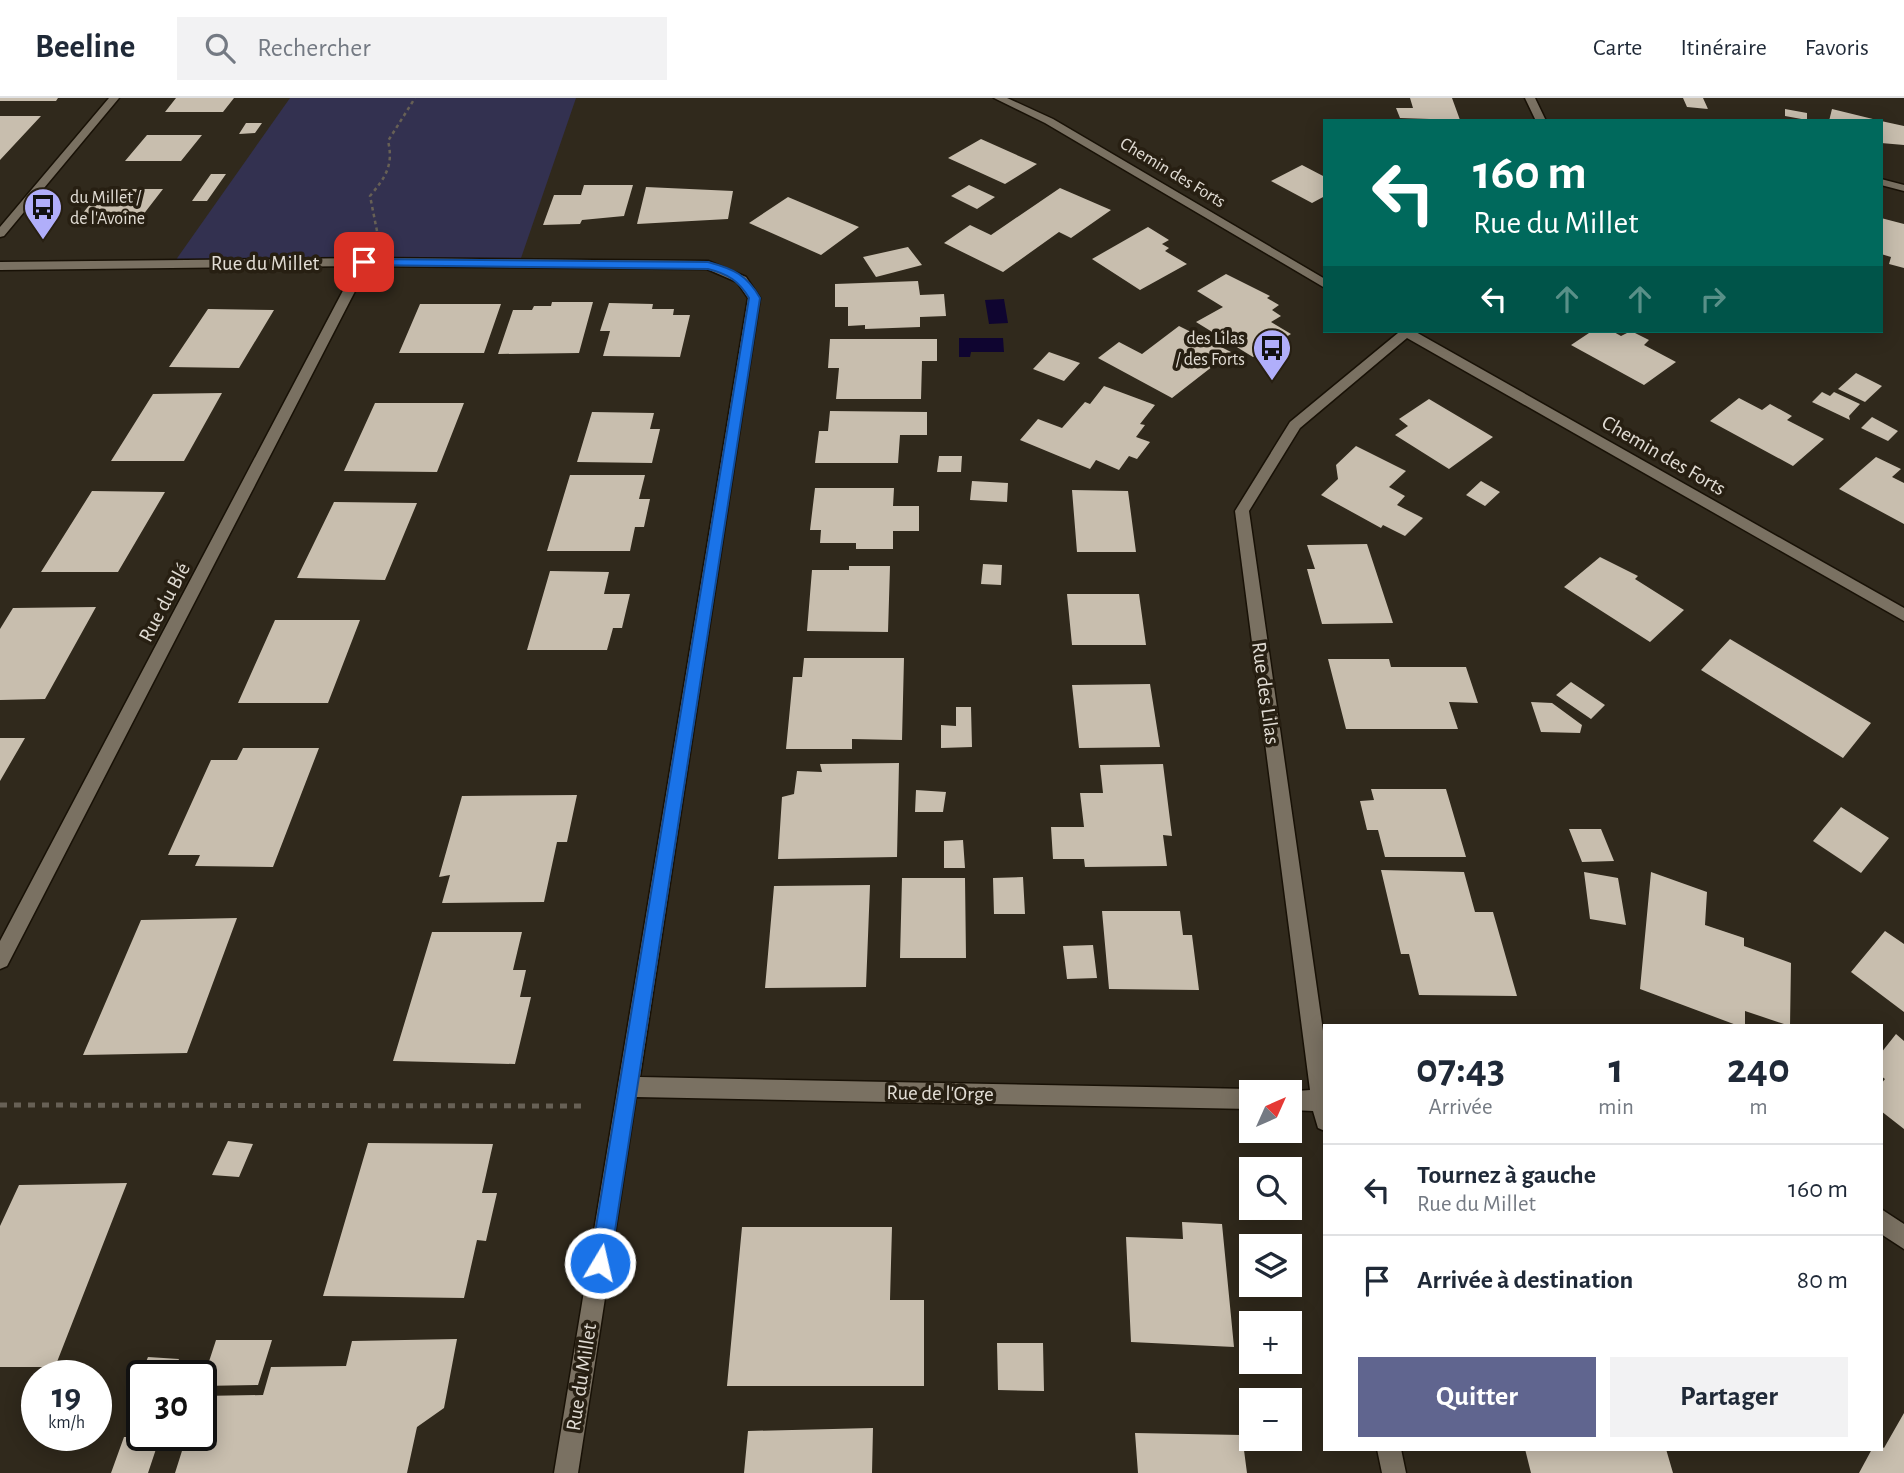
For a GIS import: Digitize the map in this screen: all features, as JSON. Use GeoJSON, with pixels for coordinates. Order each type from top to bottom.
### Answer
{"type":"FeatureCollection","features":[{"type":"Feature","properties":{"kind":"street"},"geometry":{"type":"LineString","coordinates":[[0,234],[114,98]]}},
{"type":"Feature","properties":{"kind":"street","name":"Chemin des Forts"},"geometry":{"type":"LineString","coordinates":[[999,98],[1049,121],[1323,283]]}},
{"type":"Feature","properties":{"kind":"street"},"geometry":{"type":"LineString","coordinates":[[1530,98],[1540,119]]}},
{"type":"Feature","properties":{"kind":"street"},"geometry":{"type":"LineString","coordinates":[[1883,183],[1904,188]]}},
{"type":"Feature","properties":{"kind":"street","name":"Rue du Millet"},"geometry":{"type":"LineString","coordinates":[[0,266],[364,262],[708,265],[727,270],[744,281],[754,298],[566,1473]]}},
{"type":"Feature","properties":{"kind":"street","name":"Rue du Blé"},"geometry":{"type":"LineString","coordinates":[[0,960],[364,262]]}},
{"type":"Feature","properties":{"kind":"street","name":"Rue des Lilas"},"geometry":{"type":"LineString","coordinates":[[1323,1108],[1242,511],[1294,425],[1404,333]]}},
{"type":"Feature","properties":{"kind":"street","name":"Chemin des Forts"},"geometry":{"type":"LineString","coordinates":[[1410,333],[1904,615]]}},
{"type":"Feature","properties":{"kind":"street","name":"Rue de l'Orge"},"geometry":{"type":"LineString","coordinates":[[627,1097],[1239,1099]]}},
{"type":"Feature","properties":{"kind":"street"},"geometry":{"type":"LineString","coordinates":[[1302,1103],[1323,1108]]}},
{"type":"Feature","properties":{"kind":"street"},"geometry":{"type":"LineString","coordinates":[[1883,1222],[1904,1238]]}},
{"type":"Feature","properties":{"kind":"street"},"geometry":{"type":"LineString","coordinates":[[1389,1451],[1394,1473]]}},
{"type":"Feature","properties":{"kind":"path"},"geometry":{"type":"LineString","coordinates":[[364,262],[379,240],[370,196],[388,173],[393,158],[388,141],[415,98]]}},
{"type":"Feature","properties":{"kind":"path"},"geometry":{"type":"LineString","coordinates":[[0,1105],[627,1097]]}},
{"type":"Feature","properties":{"kind":"shaded area"},"geometry":{"type":"Polygon","coordinates":[[[290,98],[576,98],[519,264],[173,264],[290,98]]]}},
{"type":"Feature","properties":{"kind":"shaded area"},"geometry":{"type":"Polygon","coordinates":[[[1004,299],[1008,323],[989,324],[985,300],[1004,299]]]}},
{"type":"Feature","properties":{"kind":"shaded area"},"geometry":{"type":"Polygon","coordinates":[[[959,338],[1003,338],[1004,352],[971,352],[970,357],[959,357],[959,338]]]}},
{"type":"Feature","properties":{"kind":"building"},"geometry":{"type":"Polygon","coordinates":[[[0,98],[58,98],[56,101],[0,101],[0,98]]]}},
{"type":"Feature","properties":{"kind":"building"},"geometry":{"type":"Polygon","coordinates":[[[176,98],[234,98],[223,112],[165,112],[176,98]]]}},
{"type":"Feature","properties":{"kind":"building"},"geometry":{"type":"Polygon","coordinates":[[[1410,98],[1452,98],[1460,119],[1400,118],[1396,108],[1413,108],[1410,98]]]}},
{"type":"Feature","properties":{"kind":"building"},"geometry":{"type":"Polygon","coordinates":[[[1683,98],[1703,98],[1708,109],[1687,107],[1683,98]]]}},
{"type":"Feature","properties":{"kind":"building"},"geometry":{"type":"Polygon","coordinates":[[[1785,109],[1807,113],[1807,119],[1802,119],[1785,116],[1785,109]]]}},
{"type":"Feature","properties":{"kind":"building"},"geometry":{"type":"Polygon","coordinates":[[[1832,109],[1873,119],[1830,119],[1832,109]]]}},
{"type":"Feature","properties":{"kind":"building"},"geometry":{"type":"Polygon","coordinates":[[[0,116],[41,116],[0,160],[0,116]]]}},
{"type":"Feature","properties":{"kind":"building"},"geometry":{"type":"Polygon","coordinates":[[[1883,121],[1904,126],[1904,145],[1883,143],[1883,121]]]}},
{"type":"Feature","properties":{"kind":"building"},"geometry":{"type":"Polygon","coordinates":[[[246,123],[262,123],[255,133],[239,134],[246,123]]]}},
{"type":"Feature","properties":{"kind":"building"},"geometry":{"type":"Polygon","coordinates":[[[147,135],[202,135],[181,161],[125,161],[147,135]]]}},
{"type":"Feature","properties":{"kind":"building"},"geometry":{"type":"Polygon","coordinates":[[[981,139],[1037,164],[1005,184],[948,158],[981,139]]]}},
{"type":"Feature","properties":{"kind":"building"},"geometry":{"type":"Polygon","coordinates":[[[1302,165],[1323,176],[1323,197],[1312,203],[1271,181],[1302,165]]]}},
{"type":"Feature","properties":{"kind":"building"},"geometry":{"type":"Polygon","coordinates":[[[211,174],[226,174],[207,201],[192,201],[211,174]]]}},
{"type":"Feature","properties":{"kind":"building"},"geometry":{"type":"Polygon","coordinates":[[[584,185],[633,185],[624,216],[582,220],[580,224],[543,225],[554,195],[581,195],[584,185]]]}},
{"type":"Feature","properties":{"kind":"building"},"geometry":{"type":"Polygon","coordinates":[[[969,185],[995,197],[977,209],[951,196],[969,185]]]}},
{"type":"Feature","properties":{"kind":"building"},"geometry":{"type":"Polygon","coordinates":[[[646,187],[733,191],[728,219],[637,224],[646,187]]]}},
{"type":"Feature","properties":{"kind":"building"},"geometry":{"type":"Polygon","coordinates":[[[1060,188],[1111,210],[1071,238],[1059,232],[1003,272],[944,243],[970,225],[991,235],[1060,188]]]}},
{"type":"Feature","properties":{"kind":"building"},"geometry":{"type":"Polygon","coordinates":[[[110,189],[163,189],[136,224],[74,224],[95,198],[102,198],[110,189]]]}},
{"type":"Feature","properties":{"kind":"building"},"geometry":{"type":"Polygon","coordinates":[[[788,197],[859,227],[821,255],[749,223],[788,197]]]}},
{"type":"Feature","properties":{"kind":"building"},"geometry":{"type":"Polygon","coordinates":[[[1883,219],[1904,224],[1904,268],[1889,264],[1891,257],[1883,255],[1883,219]]]}},
{"type":"Feature","properties":{"kind":"building"},"geometry":{"type":"Polygon","coordinates":[[[1148,227],[1169,240],[1162,244],[1169,248],[1165,251],[1187,264],[1140,290],[1092,259],[1148,227]]]}},
{"type":"Feature","properties":{"kind":"building"},"geometry":{"type":"Polygon","coordinates":[[[908,247],[922,265],[876,277],[863,257],[908,247]]]}},
{"type":"Feature","properties":{"kind":"building"},"geometry":{"type":"Polygon","coordinates":[[[1226,274],[1270,296],[1267,298],[1279,305],[1272,310],[1281,316],[1271,322],[1291,334],[1253,357],[1196,322],[1223,307],[1197,291],[1226,274]]]}},
{"type":"Feature","properties":{"kind":"building"},"geometry":{"type":"Polygon","coordinates":[[[918,281],[920,295],[944,294],[946,316],[920,317],[920,327],[865,329],[865,325],[848,326],[848,307],[835,307],[835,284],[918,281]]]}},
{"type":"Feature","properties":{"kind":"building"},"geometry":{"type":"Polygon","coordinates":[[[552,302],[593,302],[579,353],[498,354],[513,310],[532,310],[534,306],[551,306],[552,302]]]}},
{"type":"Feature","properties":{"kind":"building"},"geometry":{"type":"Polygon","coordinates":[[[609,303],[653,304],[652,309],[674,309],[673,315],[690,315],[680,357],[603,356],[610,331],[600,331],[609,303]]]}},
{"type":"Feature","properties":{"kind":"building"},"geometry":{"type":"Polygon","coordinates":[[[420,304],[501,304],[484,353],[399,353],[420,304]]]}},
{"type":"Feature","properties":{"kind":"building"},"geometry":{"type":"Polygon","coordinates":[[[208,309],[274,310],[239,368],[169,367],[208,309]]]}},
{"type":"Feature","properties":{"kind":"building"},"geometry":{"type":"Polygon","coordinates":[[[1179,326],[1231,352],[1172,398],[1098,358],[1119,342],[1142,354],[1179,326]]]}},
{"type":"Feature","properties":{"kind":"building"},"geometry":{"type":"Polygon","coordinates":[[[1589,333],[1616,333],[1621,336],[1635,333],[1649,340],[1644,345],[1676,362],[1644,385],[1571,345],[1589,333]]]}},
{"type":"Feature","properties":{"kind":"building"},"geometry":{"type":"Polygon","coordinates":[[[830,339],[937,339],[937,361],[922,361],[921,399],[836,399],[839,368],[828,368],[830,339]]]}},
{"type":"Feature","properties":{"kind":"building"},"geometry":{"type":"Polygon","coordinates":[[[1049,352],[1080,363],[1064,381],[1033,369],[1049,352]]]}},
{"type":"Feature","properties":{"kind":"building"},"geometry":{"type":"Polygon","coordinates":[[[1856,373],[1882,386],[1865,402],[1838,389],[1856,373]]]}},
{"type":"Feature","properties":{"kind":"building"},"geometry":{"type":"Polygon","coordinates":[[[1104,386],[1155,405],[1140,424],[1145,425],[1136,437],[1150,442],[1137,459],[1129,456],[1119,470],[1096,460],[1090,469],[1020,440],[1038,419],[1062,428],[1085,402],[1090,404],[1104,386]]]}},
{"type":"Feature","properties":{"kind":"building"},"geometry":{"type":"Polygon","coordinates":[[[1822,392],[1830,396],[1834,392],[1860,404],[1849,416],[1850,420],[1812,402],[1822,392]]]}},
{"type":"Feature","properties":{"kind":"building"},"geometry":{"type":"Polygon","coordinates":[[[222,393],[184,461],[111,461],[153,394],[222,393]]]}},
{"type":"Feature","properties":{"kind":"building"},"geometry":{"type":"Polygon","coordinates":[[[1739,398],[1762,410],[1770,404],[1792,416],[1787,420],[1824,439],[1793,466],[1710,421],[1739,398]]]}},
{"type":"Feature","properties":{"kind":"building"},"geometry":{"type":"Polygon","coordinates":[[[1429,399],[1493,437],[1449,469],[1395,435],[1408,426],[1399,419],[1429,399]]]}},
{"type":"Feature","properties":{"kind":"building"},"geometry":{"type":"Polygon","coordinates":[[[375,403],[464,403],[437,472],[344,471],[375,403]]]}},
{"type":"Feature","properties":{"kind":"building"},"geometry":{"type":"Polygon","coordinates":[[[830,411],[927,412],[927,435],[900,435],[898,463],[815,463],[819,431],[828,431],[830,411]]]}},
{"type":"Feature","properties":{"kind":"building"},"geometry":{"type":"Polygon","coordinates":[[[592,412],[654,413],[650,429],[660,429],[652,463],[577,462],[592,412]]]}},
{"type":"Feature","properties":{"kind":"building"},"geometry":{"type":"Polygon","coordinates":[[[1872,417],[1898,431],[1888,441],[1861,428],[1872,417]]]}},
{"type":"Feature","properties":{"kind":"building"},"geometry":{"type":"Polygon","coordinates":[[[1356,446],[1406,471],[1389,487],[1405,496],[1397,505],[1423,518],[1405,536],[1383,525],[1381,528],[1321,495],[1338,479],[1336,465],[1356,446]]]}},
{"type":"Feature","properties":{"kind":"building"},"geometry":{"type":"Polygon","coordinates":[[[939,456],[962,456],[961,472],[937,472],[939,456]]]}},
{"type":"Feature","properties":{"kind":"building"},"geometry":{"type":"Polygon","coordinates":[[[1876,457],[1901,469],[1892,477],[1904,483],[1904,524],[1839,489],[1876,457]]]}},
{"type":"Feature","properties":{"kind":"building"},"geometry":{"type":"Polygon","coordinates":[[[570,475],[645,475],[639,499],[650,499],[644,527],[635,527],[630,551],[547,551],[570,475]]]}},
{"type":"Feature","properties":{"kind":"building"},"geometry":{"type":"Polygon","coordinates":[[[972,481],[1008,483],[1007,502],[970,500],[972,481]]]}},
{"type":"Feature","properties":{"kind":"building"},"geometry":{"type":"Polygon","coordinates":[[[1481,481],[1500,492],[1485,506],[1466,495],[1481,481]]]}},
{"type":"Feature","properties":{"kind":"building"},"geometry":{"type":"Polygon","coordinates":[[[815,488],[894,488],[893,506],[919,506],[919,531],[893,531],[893,549],[856,549],[856,543],[820,543],[821,530],[810,530],[815,488]]]}},
{"type":"Feature","properties":{"kind":"building"},"geometry":{"type":"Polygon","coordinates":[[[1072,490],[1128,491],[1136,552],[1077,552],[1072,490]]]}},
{"type":"Feature","properties":{"kind":"building"},"geometry":{"type":"Polygon","coordinates":[[[92,491],[165,492],[118,572],[41,572],[92,491]]]}},
{"type":"Feature","properties":{"kind":"building"},"geometry":{"type":"Polygon","coordinates":[[[334,502],[417,503],[385,580],[297,578],[334,502]]]}},
{"type":"Feature","properties":{"kind":"building"},"geometry":{"type":"Polygon","coordinates":[[[1367,544],[1393,623],[1322,624],[1307,569],[1315,569],[1307,545],[1367,544]]]}},
{"type":"Feature","properties":{"kind":"building"},"geometry":{"type":"Polygon","coordinates":[[[1600,557],[1638,576],[1635,579],[1684,610],[1650,642],[1564,587],[1600,557]]]}},
{"type":"Feature","properties":{"kind":"building"},"geometry":{"type":"Polygon","coordinates":[[[983,564],[1002,565],[1001,585],[981,584],[983,564]]]}},
{"type":"Feature","properties":{"kind":"building"},"geometry":{"type":"Polygon","coordinates":[[[849,566],[890,566],[888,632],[807,631],[812,570],[849,570],[849,566]]]}},
{"type":"Feature","properties":{"kind":"building"},"geometry":{"type":"Polygon","coordinates":[[[550,571],[609,572],[604,594],[630,594],[622,628],[613,628],[607,650],[527,650],[550,571]]]}},
{"type":"Feature","properties":{"kind":"building"},"geometry":{"type":"Polygon","coordinates":[[[1067,594],[1139,594],[1146,645],[1072,645],[1067,594]]]}},
{"type":"Feature","properties":{"kind":"building"},"geometry":{"type":"Polygon","coordinates":[[[96,607],[45,699],[0,700],[0,629],[13,608],[96,607]]]}},
{"type":"Feature","properties":{"kind":"building"},"geometry":{"type":"Polygon","coordinates":[[[275,620],[360,620],[328,703],[238,703],[275,620]]]}},
{"type":"Feature","properties":{"kind":"building"},"geometry":{"type":"Polygon","coordinates":[[[1730,639],[1871,723],[1843,758],[1701,670],[1730,639]]]}},
{"type":"Feature","properties":{"kind":"building"},"geometry":{"type":"Polygon","coordinates":[[[804,658],[904,658],[902,740],[852,739],[852,749],[786,749],[793,677],[802,677],[804,658]]]}},
{"type":"Feature","properties":{"kind":"building"},"geometry":{"type":"Polygon","coordinates":[[[1328,659],[1389,659],[1391,667],[1466,667],[1478,703],[1449,702],[1458,729],[1346,729],[1328,659]]]}},
{"type":"Feature","properties":{"kind":"building"},"geometry":{"type":"Polygon","coordinates":[[[1571,682],[1605,705],[1591,719],[1556,695],[1571,682]]]}},
{"type":"Feature","properties":{"kind":"building"},"geometry":{"type":"Polygon","coordinates":[[[1150,684],[1160,747],[1079,748],[1072,685],[1150,684]]]}},
{"type":"Feature","properties":{"kind":"building"},"geometry":{"type":"Polygon","coordinates":[[[1531,702],[1552,703],[1582,725],[1580,733],[1541,732],[1531,702]]]}},
{"type":"Feature","properties":{"kind":"building"},"geometry":{"type":"Polygon","coordinates":[[[956,707],[971,707],[972,747],[941,748],[941,725],[956,726],[956,707]]]}},
{"type":"Feature","properties":{"kind":"building"},"geometry":{"type":"Polygon","coordinates":[[[0,738],[25,738],[0,781],[0,738]]]}},
{"type":"Feature","properties":{"kind":"building"},"geometry":{"type":"Polygon","coordinates":[[[243,748],[319,748],[273,867],[195,866],[200,855],[168,855],[211,760],[237,760],[243,748]]]}},
{"type":"Feature","properties":{"kind":"building"},"geometry":{"type":"Polygon","coordinates":[[[899,763],[897,857],[778,859],[782,797],[794,794],[797,771],[822,772],[820,764],[899,763]]]}},
{"type":"Feature","properties":{"kind":"building"},"geometry":{"type":"Polygon","coordinates":[[[1163,764],[1172,836],[1163,835],[1167,866],[1085,867],[1084,859],[1053,859],[1051,827],[1084,827],[1080,793],[1103,793],[1100,765],[1163,764]]]}},
{"type":"Feature","properties":{"kind":"building"},"geometry":{"type":"Polygon","coordinates":[[[1371,789],[1446,789],[1466,857],[1385,857],[1378,830],[1367,830],[1360,801],[1374,800],[1371,789]]]}},
{"type":"Feature","properties":{"kind":"building"},"geometry":{"type":"Polygon","coordinates":[[[916,790],[946,792],[943,812],[915,812],[916,790]]]}},
{"type":"Feature","properties":{"kind":"building"},"geometry":{"type":"Polygon","coordinates":[[[577,795],[567,842],[557,842],[544,902],[442,903],[450,875],[439,877],[462,796],[577,795]]]}},
{"type":"Feature","properties":{"kind":"building"},"geometry":{"type":"Polygon","coordinates":[[[1841,807],[1889,838],[1861,873],[1813,841],[1841,807]]]}},
{"type":"Feature","properties":{"kind":"building"},"geometry":{"type":"Polygon","coordinates":[[[1569,829],[1601,829],[1614,861],[1582,862],[1569,829]]]}},
{"type":"Feature","properties":{"kind":"building"},"geometry":{"type":"Polygon","coordinates":[[[963,840],[965,868],[944,868],[944,841],[963,840]]]}},
{"type":"Feature","properties":{"kind":"building"},"geometry":{"type":"Polygon","coordinates":[[[1381,870],[1464,872],[1475,912],[1493,912],[1517,996],[1419,995],[1409,954],[1401,954],[1381,870]]]}},
{"type":"Feature","properties":{"kind":"building"},"geometry":{"type":"Polygon","coordinates":[[[1584,872],[1618,878],[1626,925],[1590,919],[1584,872]]]}},
{"type":"Feature","properties":{"kind":"building"},"geometry":{"type":"Polygon","coordinates":[[[1651,872],[1707,892],[1705,925],[1744,938],[1744,946],[1791,963],[1790,1024],[1745,1011],[1745,1024],[1734,1024],[1640,989],[1651,872]]]}},
{"type":"Feature","properties":{"kind":"building"},"geometry":{"type":"Polygon","coordinates":[[[1023,877],[1025,914],[994,914],[993,878],[1023,877]]]}},
{"type":"Feature","properties":{"kind":"building"},"geometry":{"type":"Polygon","coordinates":[[[902,878],[965,878],[966,958],[900,958],[902,878]]]}},
{"type":"Feature","properties":{"kind":"building"},"geometry":{"type":"Polygon","coordinates":[[[870,885],[866,987],[765,988],[774,886],[870,885]]]}},
{"type":"Feature","properties":{"kind":"building"},"geometry":{"type":"Polygon","coordinates":[[[1102,911],[1180,911],[1183,935],[1192,935],[1199,990],[1109,989],[1102,911]]]}},
{"type":"Feature","properties":{"kind":"building"},"geometry":{"type":"Polygon","coordinates":[[[237,918],[187,1053],[83,1055],[141,920],[237,918]]]}},
{"type":"Feature","properties":{"kind":"building"},"geometry":{"type":"Polygon","coordinates":[[[1885,931],[1904,944],[1904,1012],[1851,972],[1885,931]]]}},
{"type":"Feature","properties":{"kind":"building"},"geometry":{"type":"Polygon","coordinates":[[[432,932],[522,932],[513,970],[526,970],[520,997],[531,997],[515,1064],[393,1061],[432,932]]]}},
{"type":"Feature","properties":{"kind":"building"},"geometry":{"type":"Polygon","coordinates":[[[1093,945],[1097,978],[1067,979],[1063,946],[1093,945]]]}},
{"type":"Feature","properties":{"kind":"building"},"geometry":{"type":"Polygon","coordinates":[[[1896,1034],[1904,1041],[1904,1129],[1883,1113],[1883,1050],[1896,1034]]]}},
{"type":"Feature","properties":{"kind":"building"},"geometry":{"type":"Polygon","coordinates":[[[228,1141],[253,1144],[239,1177],[212,1175],[228,1141]]]}},
{"type":"Feature","properties":{"kind":"building"},"geometry":{"type":"Polygon","coordinates":[[[368,1143],[493,1144],[482,1193],[497,1193],[486,1241],[477,1240],[464,1298],[323,1296],[368,1143]]]}},
{"type":"Feature","properties":{"kind":"building"},"geometry":{"type":"Polygon","coordinates":[[[127,1183],[58,1360],[21,1360],[21,1367],[0,1367],[0,1226],[19,1185],[127,1183]]]}},
{"type":"Feature","properties":{"kind":"building"},"geometry":{"type":"Polygon","coordinates":[[[1182,1222],[1222,1224],[1234,1347],[1131,1342],[1126,1237],[1183,1239],[1182,1222]]]}},
{"type":"Feature","properties":{"kind":"building"},"geometry":{"type":"Polygon","coordinates":[[[742,1227],[892,1227],[890,1300],[924,1300],[924,1386],[727,1386],[742,1227]]]}},
{"type":"Feature","properties":{"kind":"building"},"geometry":{"type":"Polygon","coordinates":[[[457,1339],[444,1408],[417,1427],[407,1473],[175,1473],[182,1451],[217,1451],[217,1396],[263,1395],[271,1367],[346,1366],[352,1341],[457,1339]]]}},
{"type":"Feature","properties":{"kind":"building"},"geometry":{"type":"Polygon","coordinates":[[[216,1340],[272,1340],[258,1385],[217,1386],[217,1360],[209,1360],[216,1340]]]}},
{"type":"Feature","properties":{"kind":"building"},"geometry":{"type":"Polygon","coordinates":[[[997,1343],[1043,1343],[1044,1391],[998,1390],[997,1343]]]}},
{"type":"Feature","properties":{"kind":"building"},"geometry":{"type":"Polygon","coordinates":[[[148,1357],[179,1359],[179,1360],[147,1360],[148,1357]]]}},
{"type":"Feature","properties":{"kind":"building"},"geometry":{"type":"Polygon","coordinates":[[[1904,1413],[1904,1473],[1859,1473],[1871,1451],[1883,1451],[1904,1413]]]}},
{"type":"Feature","properties":{"kind":"building"},"geometry":{"type":"Polygon","coordinates":[[[873,1428],[872,1473],[744,1473],[748,1431],[873,1428]]]}},
{"type":"Feature","properties":{"kind":"building"},"geometry":{"type":"Polygon","coordinates":[[[1135,1433],[1239,1435],[1239,1451],[1244,1451],[1247,1473],[1138,1473],[1135,1433]]]}},
{"type":"Feature","properties":{"kind":"building"},"geometry":{"type":"Polygon","coordinates":[[[124,1437],[126,1451],[155,1451],[148,1473],[111,1473],[124,1437]]]}},
{"type":"Feature","properties":{"kind":"building"},"geometry":{"type":"Polygon","coordinates":[[[1526,1451],[1667,1451],[1673,1473],[1531,1473],[1526,1451]]]}},
{"type":"Feature","properties":{"kind":"place","name":"du Millet / de l'Avoine"},"geometry":{"type":"Point","coordinates":[43,241]}},
{"type":"Feature","properties":{"kind":"place","name":"des Lilas / des Forts"},"geometry":{"type":"Point","coordinates":[1272,382]}},
{"type":"Feature","properties":{"kind":"route"},"geometry":{"type":"LineString","coordinates":[[364,262],[708,265],[727,270],[744,281],[754,298],[600,1263]]}}]}
